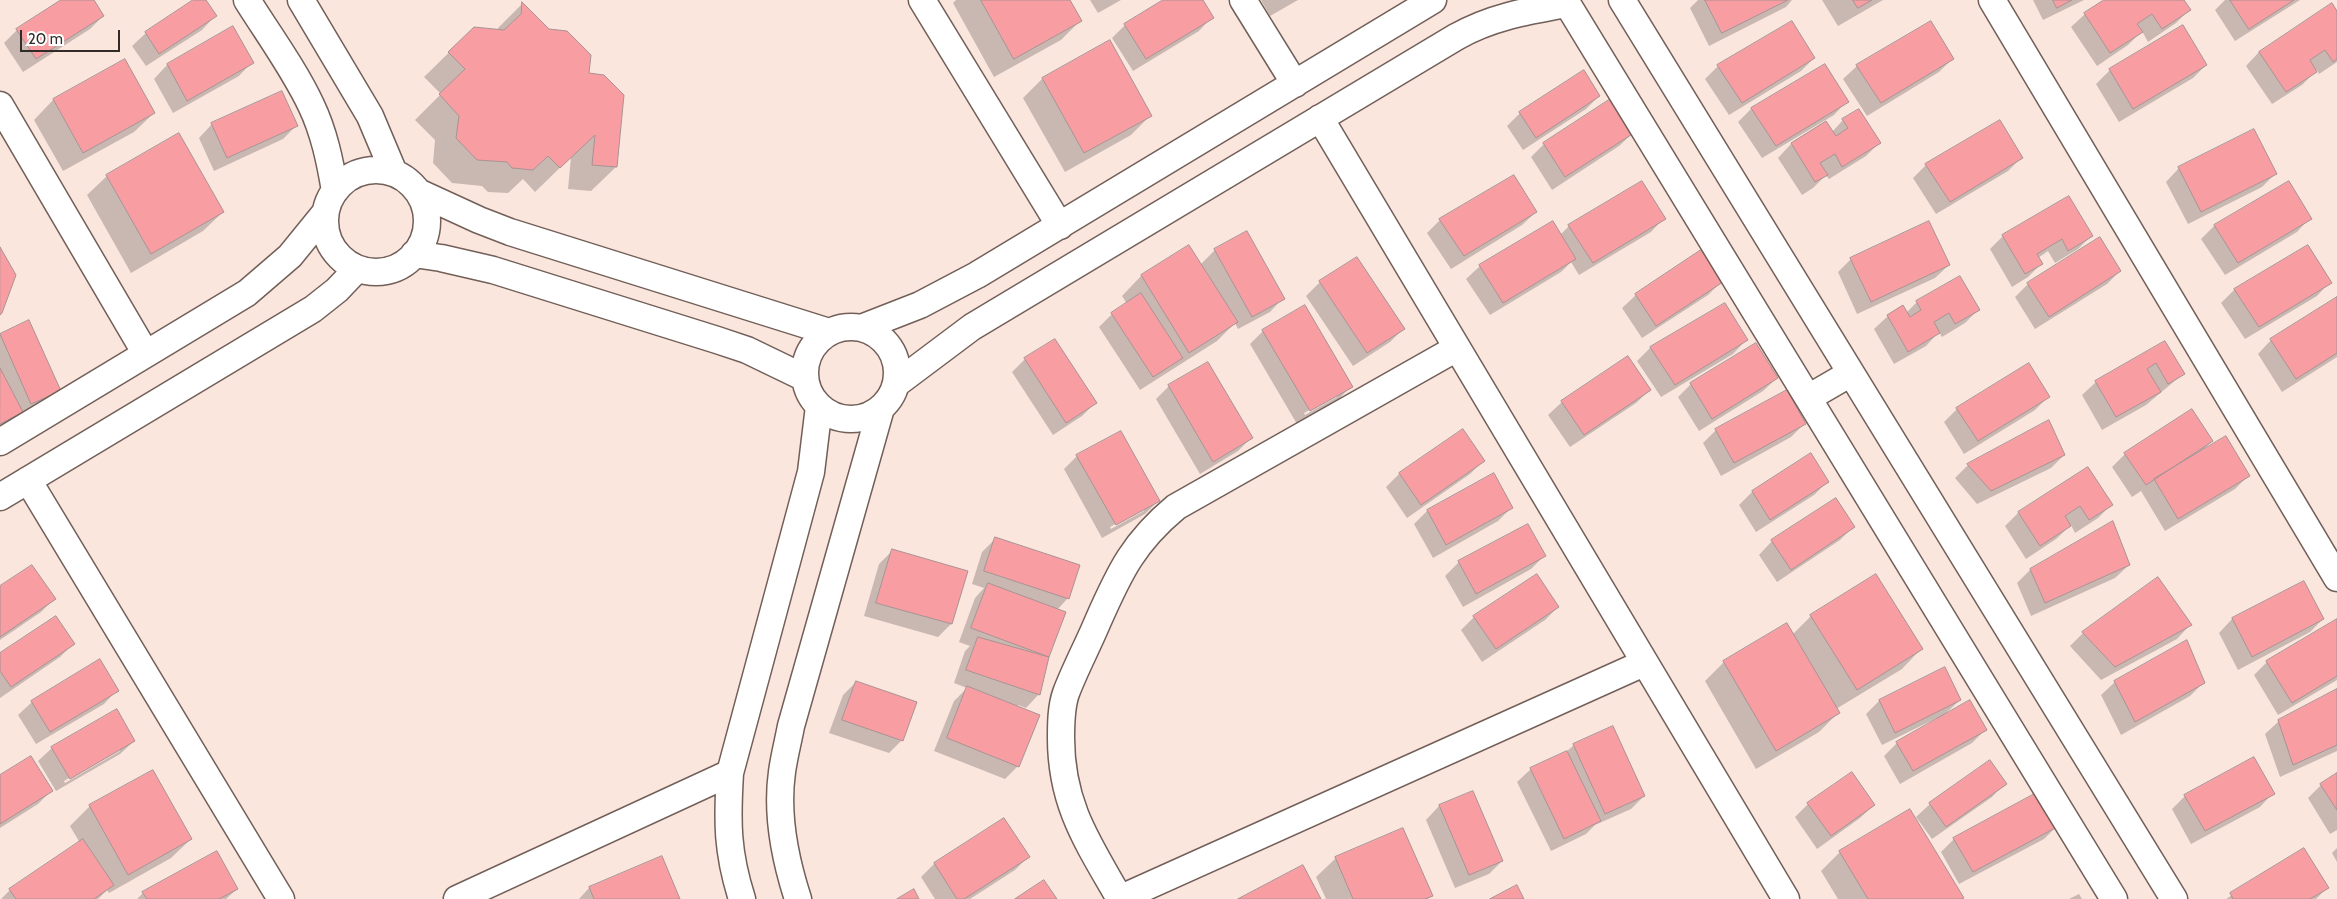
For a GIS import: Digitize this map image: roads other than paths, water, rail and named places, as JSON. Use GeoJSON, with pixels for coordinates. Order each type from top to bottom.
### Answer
{"type":"FeatureCollection","features":[{"type":"Feature","properties":{"kind":"street"},"geometry":{"type":"LineString","coordinates":[[247,0],[298,81],[312,107],[330,162],[330,202],[325,227],[328,240],[335,252],[345,262],[357,269],[370,271],[394,269],[414,254],[424,240],[427,224],[425,207],[418,192]]}},
{"type":"Feature","properties":{"kind":"street"},"geometry":{"type":"LineString","coordinates":[[301,0],[370,116],[394,174]]}},
{"type":"Feature","properties":{"kind":"street"},"geometry":{"type":"LineString","coordinates":[[922,0],[1060,226]]}},
{"type":"Feature","properties":{"kind":"street"},"geometry":{"type":"LineString","coordinates":[[1243,0],[1295,84]]}},
{"type":"Feature","properties":{"kind":"street"},"geometry":{"type":"LineString","coordinates":[[861,328],[950,291],[1433,0]]}},
{"type":"Feature","properties":{"kind":"street"},"geometry":{"type":"LineString","coordinates":[[1622,0],[2174,899]]}},
{"type":"Feature","properties":{"kind":"street"},"geometry":{"type":"LineString","coordinates":[[1992,0],[2337,578]]}},
{"type":"Feature","properties":{"kind":"street"},"geometry":{"type":"LineString","coordinates":[[896,384],[972,326],[1477,25],[1500,16],[1566,2],[2114,899]]}},
{"type":"Feature","properties":{"kind":"street"},"geometry":{"type":"LineString","coordinates":[[0,105],[8,138],[146,354]]}},
{"type":"Feature","properties":{"kind":"street"},"geometry":{"type":"LineString","coordinates":[[1320,118],[1784,899]]}},
{"type":"Feature","properties":{"kind":"street"},"geometry":{"type":"LineString","coordinates":[[0,442],[247,293],[290,256],[346,180],[361,172],[378,170],[394,174],[407,181],[418,192],[455,210],[510,232],[829,332]]}},
{"type":"Feature","properties":{"kind":"street"},"geometry":{"type":"LineString","coordinates":[[414,254],[485,268],[717,340],[747,350],[805,378]]}},
{"type":"Feature","properties":{"kind":"street"},"geometry":{"type":"LineString","coordinates":[[0,497],[314,309],[357,269]]}},
{"type":"Feature","properties":{"kind":"street"},"geometry":{"type":"LineString","coordinates":[[844,327],[861,328],[875,333],[886,342],[894,355],[897,369],[896,384],[890,397],[881,408],[866,416],[850,418],[833,415],[819,406],[809,393],[805,378],[806,364],[810,352],[818,340],[829,332],[844,327]]}},
{"type":"Feature","properties":{"kind":"street"},"geometry":{"type":"LineString","coordinates":[[1457,348],[1176,507],[1150,530],[1123,566],[1065,695],[1060,727],[1060,760],[1066,792],[1076,823],[1120,899],[1644,663]]}},
{"type":"Feature","properties":{"kind":"street"},"geometry":{"type":"LineString","coordinates":[[1808,398],[1851,373]]}},
{"type":"Feature","properties":{"kind":"street"},"geometry":{"type":"LineString","coordinates":[[742,899],[732,867],[727,820],[730,773],[811,472],[819,406]]}},
{"type":"Feature","properties":{"kind":"street"},"geometry":{"type":"LineString","coordinates":[[798,899],[789,870],[781,823],[782,774],[791,726],[881,408]]}},
{"type":"Feature","properties":{"kind":"street"},"geometry":{"type":"LineString","coordinates":[[28,480],[281,899]]}},
{"type":"Feature","properties":{"kind":"street"},"geometry":{"type":"LineString","coordinates":[[456,899],[730,773]]}}]}
